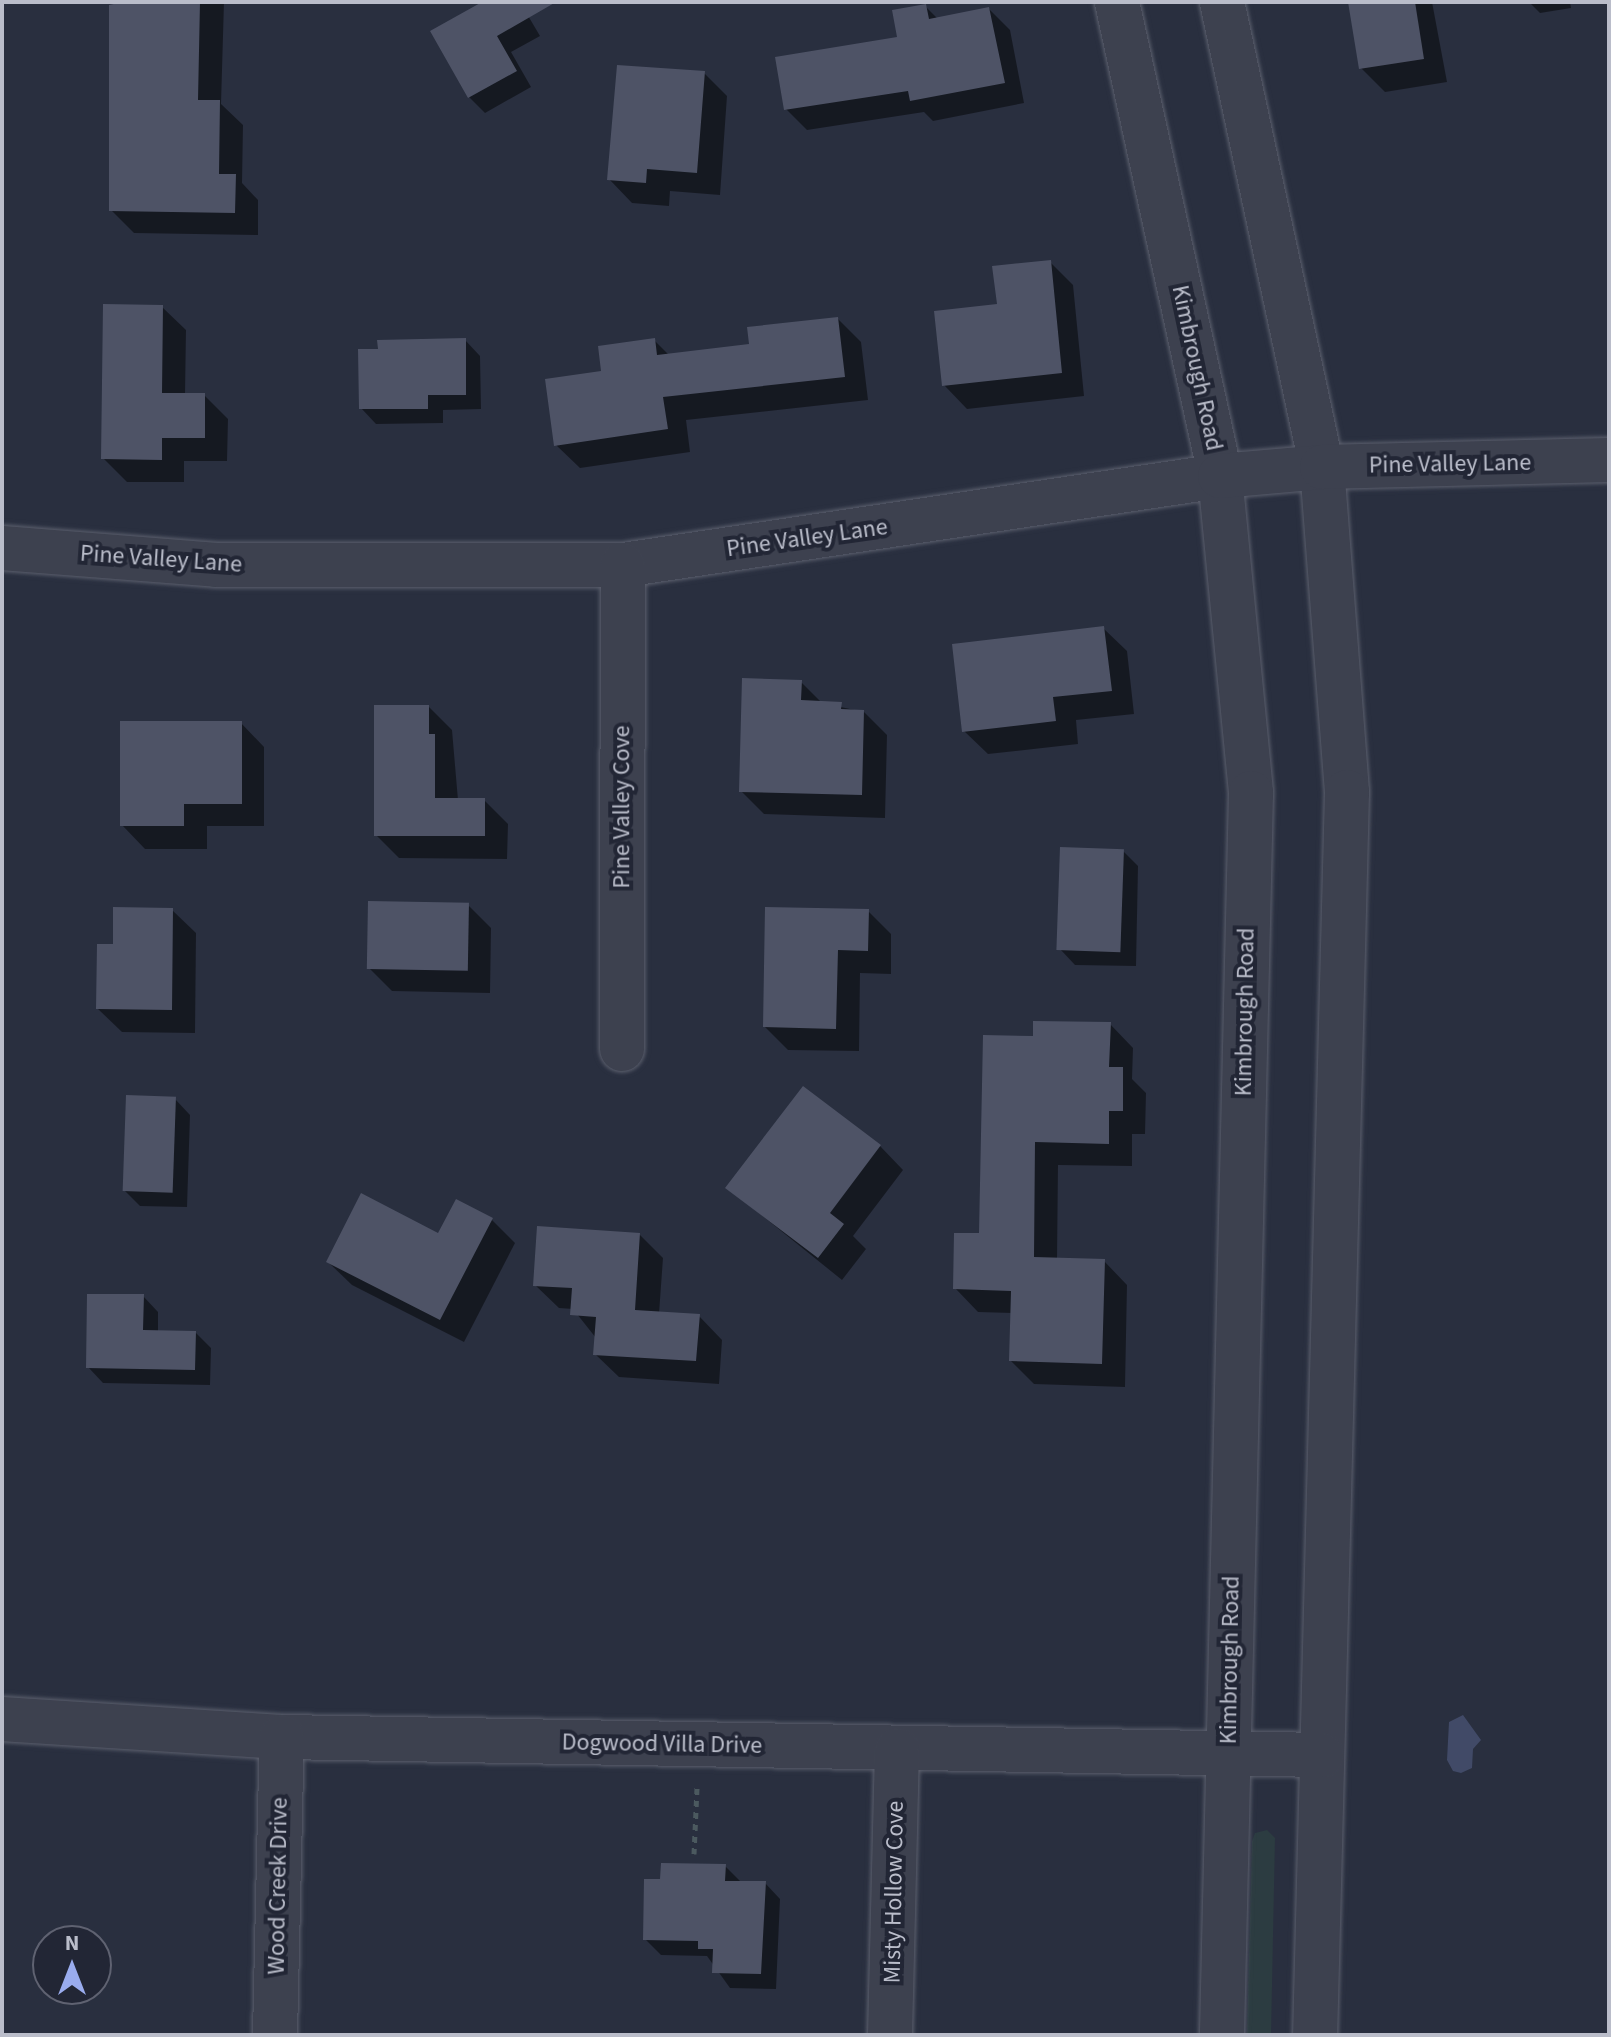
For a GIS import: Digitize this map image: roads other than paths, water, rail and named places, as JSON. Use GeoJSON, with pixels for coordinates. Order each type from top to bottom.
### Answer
{"type":"FeatureCollection","features":[{"type":"Feature","properties":{"kind":"street","name":"Kimbrough Road"},"geometry":{"type":"LineString","coordinates":[[1117,2],[1220,476],[1251,793],[1222,2035]]}},
{"type":"Feature","properties":{"kind":"street"},"geometry":{"type":"LineString","coordinates":[[1222,2],[1322,467],[1347,792],[1315,2035]]}},
{"type":"Feature","properties":{"kind":"street","name":"Pine Valley Lane"},"geometry":{"type":"LineString","coordinates":[[2,548],[216,565],[623,565],[1220,476],[1322,467],[1609,460]]}},
{"type":"Feature","properties":{"kind":"street","name":"Pine Valley Cove"},"geometry":{"type":"LineString","coordinates":[[622,1049],[623,565]]}},
{"type":"Feature","properties":{"kind":"street","name":"Dogwood Villa Drive"},"geometry":{"type":"LineString","coordinates":[[2,1719],[282,1737],[1322,1755]]}},
{"type":"Feature","properties":{"kind":"street","name":"Wood Creek Drive"},"geometry":{"type":"LineString","coordinates":[[275,2035],[282,1737]]}},
{"type":"Feature","properties":{"kind":"street","name":"Misty Hollow Cove"},"geometry":{"type":"LineString","coordinates":[[890,2035],[897,1750]]}},
{"type":"Feature","properties":{"kind":"water"},"geometry":{"type":"Polygon","coordinates":[[[1463,1715],[1481,1740],[1473,1749],[1472,1768],[1461,1773],[1453,1771],[1447,1760],[1449,1722],[1463,1715]]]}}]}
